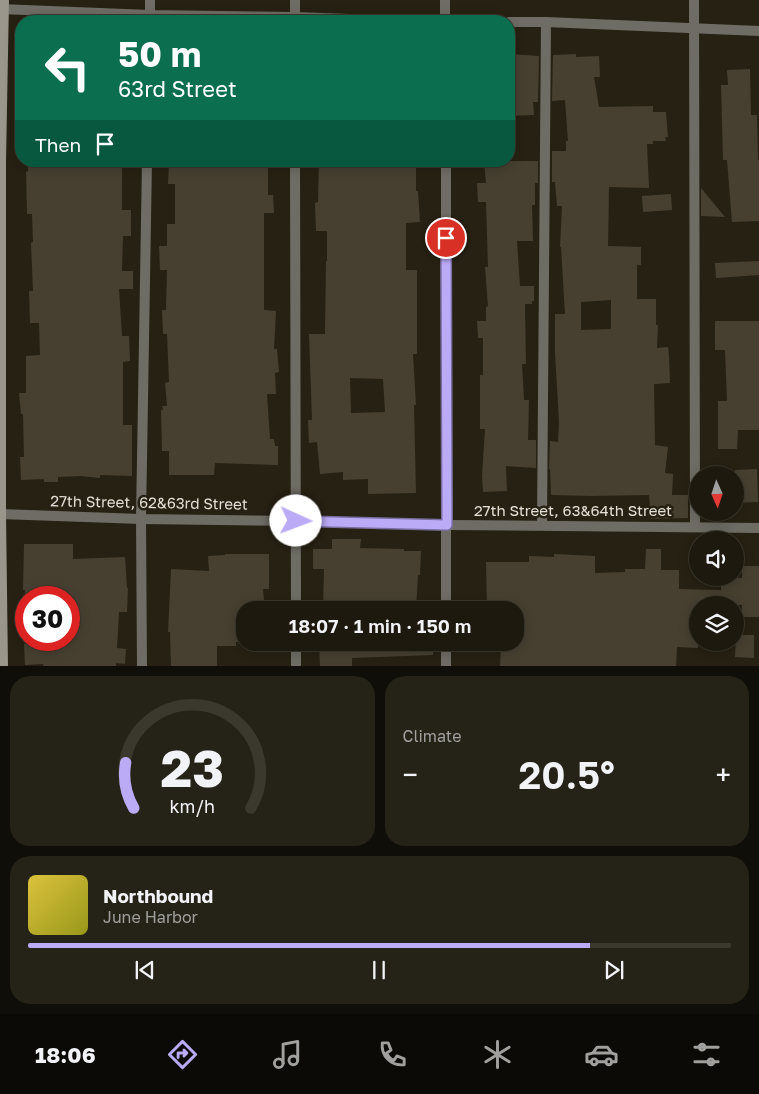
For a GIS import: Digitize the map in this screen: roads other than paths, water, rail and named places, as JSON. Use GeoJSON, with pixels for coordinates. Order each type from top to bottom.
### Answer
{"type":"FeatureCollection","features":[{"type":"Feature","properties":{"kind":"main road"},"geometry":{"type":"LineString","coordinates":[[3,6],[0,514],[3,666]]}},
{"type":"Feature","properties":{"kind":"street"},"geometry":{"type":"LineString","coordinates":[[150,0],[150,15]]}},
{"type":"Feature","properties":{"kind":"street"},"geometry":{"type":"LineString","coordinates":[[296,0],[296,15]]}},
{"type":"Feature","properties":{"kind":"street"},"geometry":{"type":"LineString","coordinates":[[445,0],[445,15]]}},
{"type":"Feature","properties":{"kind":"street"},"geometry":{"type":"LineString","coordinates":[[694,0],[695,527]]}},
{"type":"Feature","properties":{"kind":"street"},"geometry":{"type":"LineString","coordinates":[[3,6],[113,15]]}},
{"type":"Feature","properties":{"kind":"street"},"geometry":{"type":"LineString","coordinates":[[515,22],[759,31]]}},
{"type":"Feature","properties":{"kind":"street"},"geometry":{"type":"LineString","coordinates":[[542,525],[546,22]]}},
{"type":"Feature","properties":{"kind":"street"},"geometry":{"type":"LineString","coordinates":[[142,666],[141,519],[147,167]]}},
{"type":"Feature","properties":{"kind":"street"},"geometry":{"type":"LineString","coordinates":[[296,167],[296,601]]}},
{"type":"Feature","properties":{"kind":"street"},"geometry":{"type":"LineString","coordinates":[[446,167],[446,601]]}},
{"type":"Feature","properties":{"kind":"street","name":"27th Street, 62&63rd Street"},"geometry":{"type":"LineString","coordinates":[[0,514],[141,519],[447,525]]}},
{"type":"Feature","properties":{"kind":"street","name":"27th Street, 63&64th Street"},"geometry":{"type":"LineString","coordinates":[[447,525],[759,528]]}},
{"type":"Feature","properties":{"kind":"street"},"geometry":{"type":"LineString","coordinates":[[296,651],[296,666]]}},
{"type":"Feature","properties":{"kind":"street"},"geometry":{"type":"LineString","coordinates":[[446,651],[446,666]]}}]}
